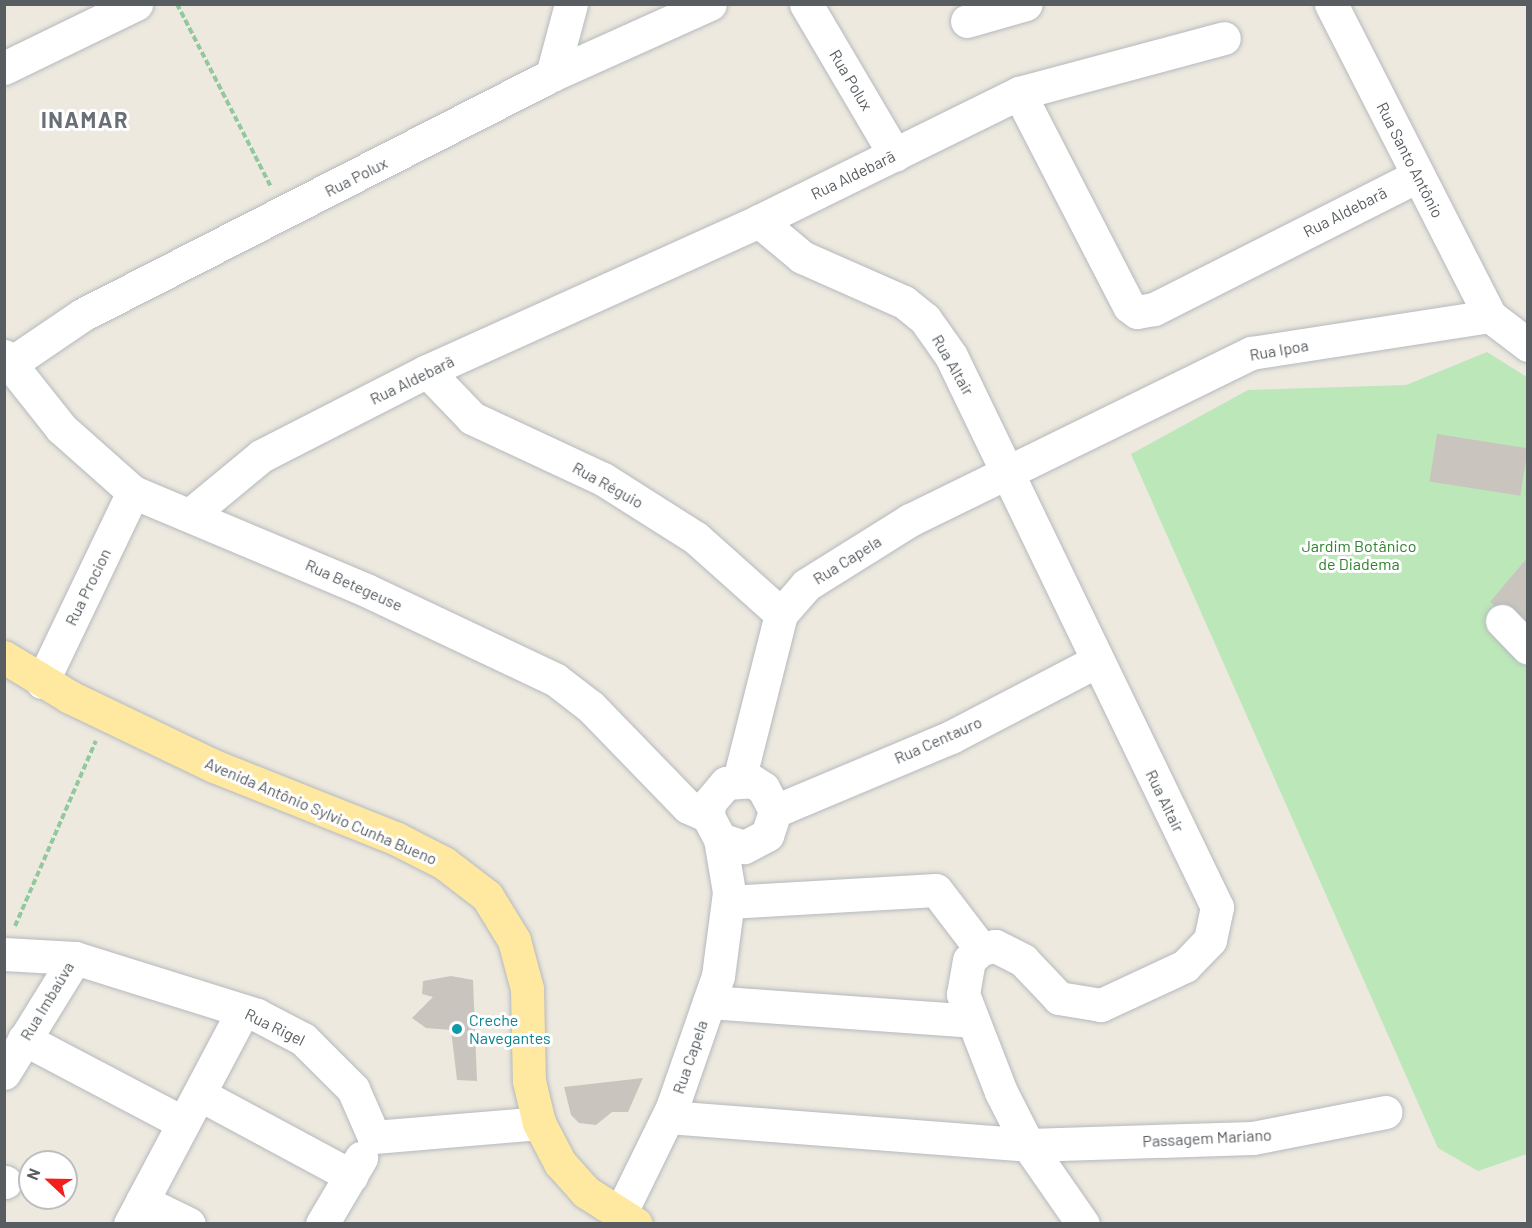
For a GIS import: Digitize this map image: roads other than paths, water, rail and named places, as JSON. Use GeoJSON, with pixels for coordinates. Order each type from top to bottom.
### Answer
{"type":"FeatureCollection","features":[{"type":"Feature","properties":{"kind":"main road","name":"Avenida Antônio Sylvio Cunha Bueno"},"geometry":{"type":"LineString","coordinates":[[4,657],[42,682],[214,766],[397,839],[444,863],[487,896],[514,940],[527,989],[529,1081],[539,1123],[560,1163],[586,1192],[629,1218]]}},
{"type":"Feature","properties":{"kind":"street"},"geometry":{"type":"LineString","coordinates":[[4,68],[136,4]]}},
{"type":"Feature","properties":{"kind":"street"},"geometry":{"type":"LineString","coordinates":[[552,75],[571,4]]}},
{"type":"Feature","properties":{"kind":"street","name":"Rua Polux"},"geometry":{"type":"LineString","coordinates":[[7,360],[82,315],[285,214],[552,75],[710,4]]}},
{"type":"Feature","properties":{"kind":"street","name":"Rua Polux"},"geometry":{"type":"LineString","coordinates":[[806,4],[895,155]]}},
{"type":"Feature","properties":{"kind":"street"},"geometry":{"type":"LineString","coordinates":[[967,21],[1026,4]]}},
{"type":"Feature","properties":{"kind":"street","name":"Rua Santo Antônio"},"geometry":{"type":"LineString","coordinates":[[1331,4],[1490,316]]}},
{"type":"Feature","properties":{"kind":"street"},"geometry":{"type":"LineString","coordinates":[[1019,93],[1224,38]]}},
{"type":"Feature","properties":{"kind":"street","name":"Rua Aldebarã"},"geometry":{"type":"LineString","coordinates":[[190,514],[261,456],[427,371],[759,221],[1019,93],[1129,306],[1137,312],[1154,309],[1418,176]]}},
{"type":"Feature","properties":{"kind":"street","name":"Rua Altair"},"geometry":{"type":"LineString","coordinates":[[759,221],[802,257],[904,302],[925,319],[951,356],[1011,473],[1097,661],[1217,907],[1217,924],[1185,966],[1101,1005],[1059,998],[1023,960],[995,946],[981,949]]}},
{"type":"Feature","properties":{"kind":"street"},"geometry":{"type":"LineString","coordinates":[[1490,316],[1527,345]]}},
{"type":"Feature","properties":{"kind":"street","name":"Rua Ipoa"},"geometry":{"type":"LineString","coordinates":[[1011,473],[1204,371],[1251,353],[1490,316]]}},
{"type":"Feature","properties":{"kind":"street","name":"Rua Betegeuse"},"geometry":{"type":"LineString","coordinates":[[7,360],[61,428],[133,492],[190,514],[556,681],[591,707],[688,807],[714,828]]}},
{"type":"Feature","properties":{"kind":"street","name":"Rua Réguio"},"geometry":{"type":"LineString","coordinates":[[427,371],[472,418],[603,479],[696,538],[781,614]]}},
{"type":"Feature","properties":{"kind":"street","name":"Rua Capela"},"geometry":{"type":"LineString","coordinates":[[739,780],[781,614],[806,585],[910,520],[1011,473]]}},
{"type":"Feature","properties":{"kind":"street","name":"Rua Procion"},"geometry":{"type":"LineString","coordinates":[[42,682],[133,492]]}},
{"type":"Feature","properties":{"kind":"street"},"geometry":{"type":"LineString","coordinates":[[1502,621],[1527,648]]}},
{"type":"Feature","properties":{"kind":"street","name":"Rua Centauro"},"geometry":{"type":"LineString","coordinates":[[775,811],[951,737],[1097,661]]}},
{"type":"Feature","properties":{"kind":"street"},"geometry":{"type":"LineString","coordinates":[[739,780],[763,788],[775,811],[767,836],[757,844],[744,847],[714,828],[716,792],[739,780]]}},
{"type":"Feature","properties":{"kind":"street","name":"Rua Capela"},"geometry":{"type":"LineString","coordinates":[[714,828],[728,897]]}},
{"type":"Feature","properties":{"kind":"street","name":"Rua Capela"},"geometry":{"type":"LineString","coordinates":[[629,1218],[709,1002],[728,897],[757,844]]}},
{"type":"Feature","properties":{"kind":"street"},"geometry":{"type":"LineString","coordinates":[[728,897],[936,890],[981,949],[963,977],[971,1021],[1028,1145],[1083,1224]]}},
{"type":"Feature","properties":{"kind":"street","name":"Rua Imbaúva"},"geometry":{"type":"LineString","coordinates":[[4,1073],[20,1031],[75,958],[9,941]]}},
{"type":"Feature","properties":{"kind":"street","name":"Rua Rigel"},"geometry":{"type":"LineString","coordinates":[[75,958],[243,1011],[303,1039],[332,1062],[353,1089],[374,1137]]}},
{"type":"Feature","properties":{"kind":"street"},"geometry":{"type":"LineString","coordinates":[[709,1002],[971,1021]]}},
{"type":"Feature","properties":{"kind":"street"},"geometry":{"type":"LineString","coordinates":[[189,1224],[136,1213],[243,1011]]}},
{"type":"Feature","properties":{"kind":"street"},"geometry":{"type":"LineString","coordinates":[[20,1031],[183,1124]]}},
{"type":"Feature","properties":{"kind":"street"},"geometry":{"type":"LineString","coordinates":[[199,1095],[351,1176]]}},
{"type":"Feature","properties":{"kind":"street","name":"Passagem Mariano"},"geometry":{"type":"LineString","coordinates":[[668,1117],[1028,1145],[1253,1138],[1385,1112]]}},
{"type":"Feature","properties":{"kind":"street"},"geometry":{"type":"LineString","coordinates":[[322,1224],[374,1137],[539,1123]]}},
{"type":"Feature","properties":{"kind":"place","name":"Creche Navegantes"},"geometry":{"type":"Point","coordinates":[457,1029]}},
{"type":"Feature","properties":{"kind":"district","name":"INAMAR"},"geometry":{"type":"Point","coordinates":[85,120]}},
{"type":"Feature","properties":{"kind":"park label","name":"Jardim Botânico de Diadema"},"geometry":{"type":"Point","coordinates":[1359,555]}}]}
